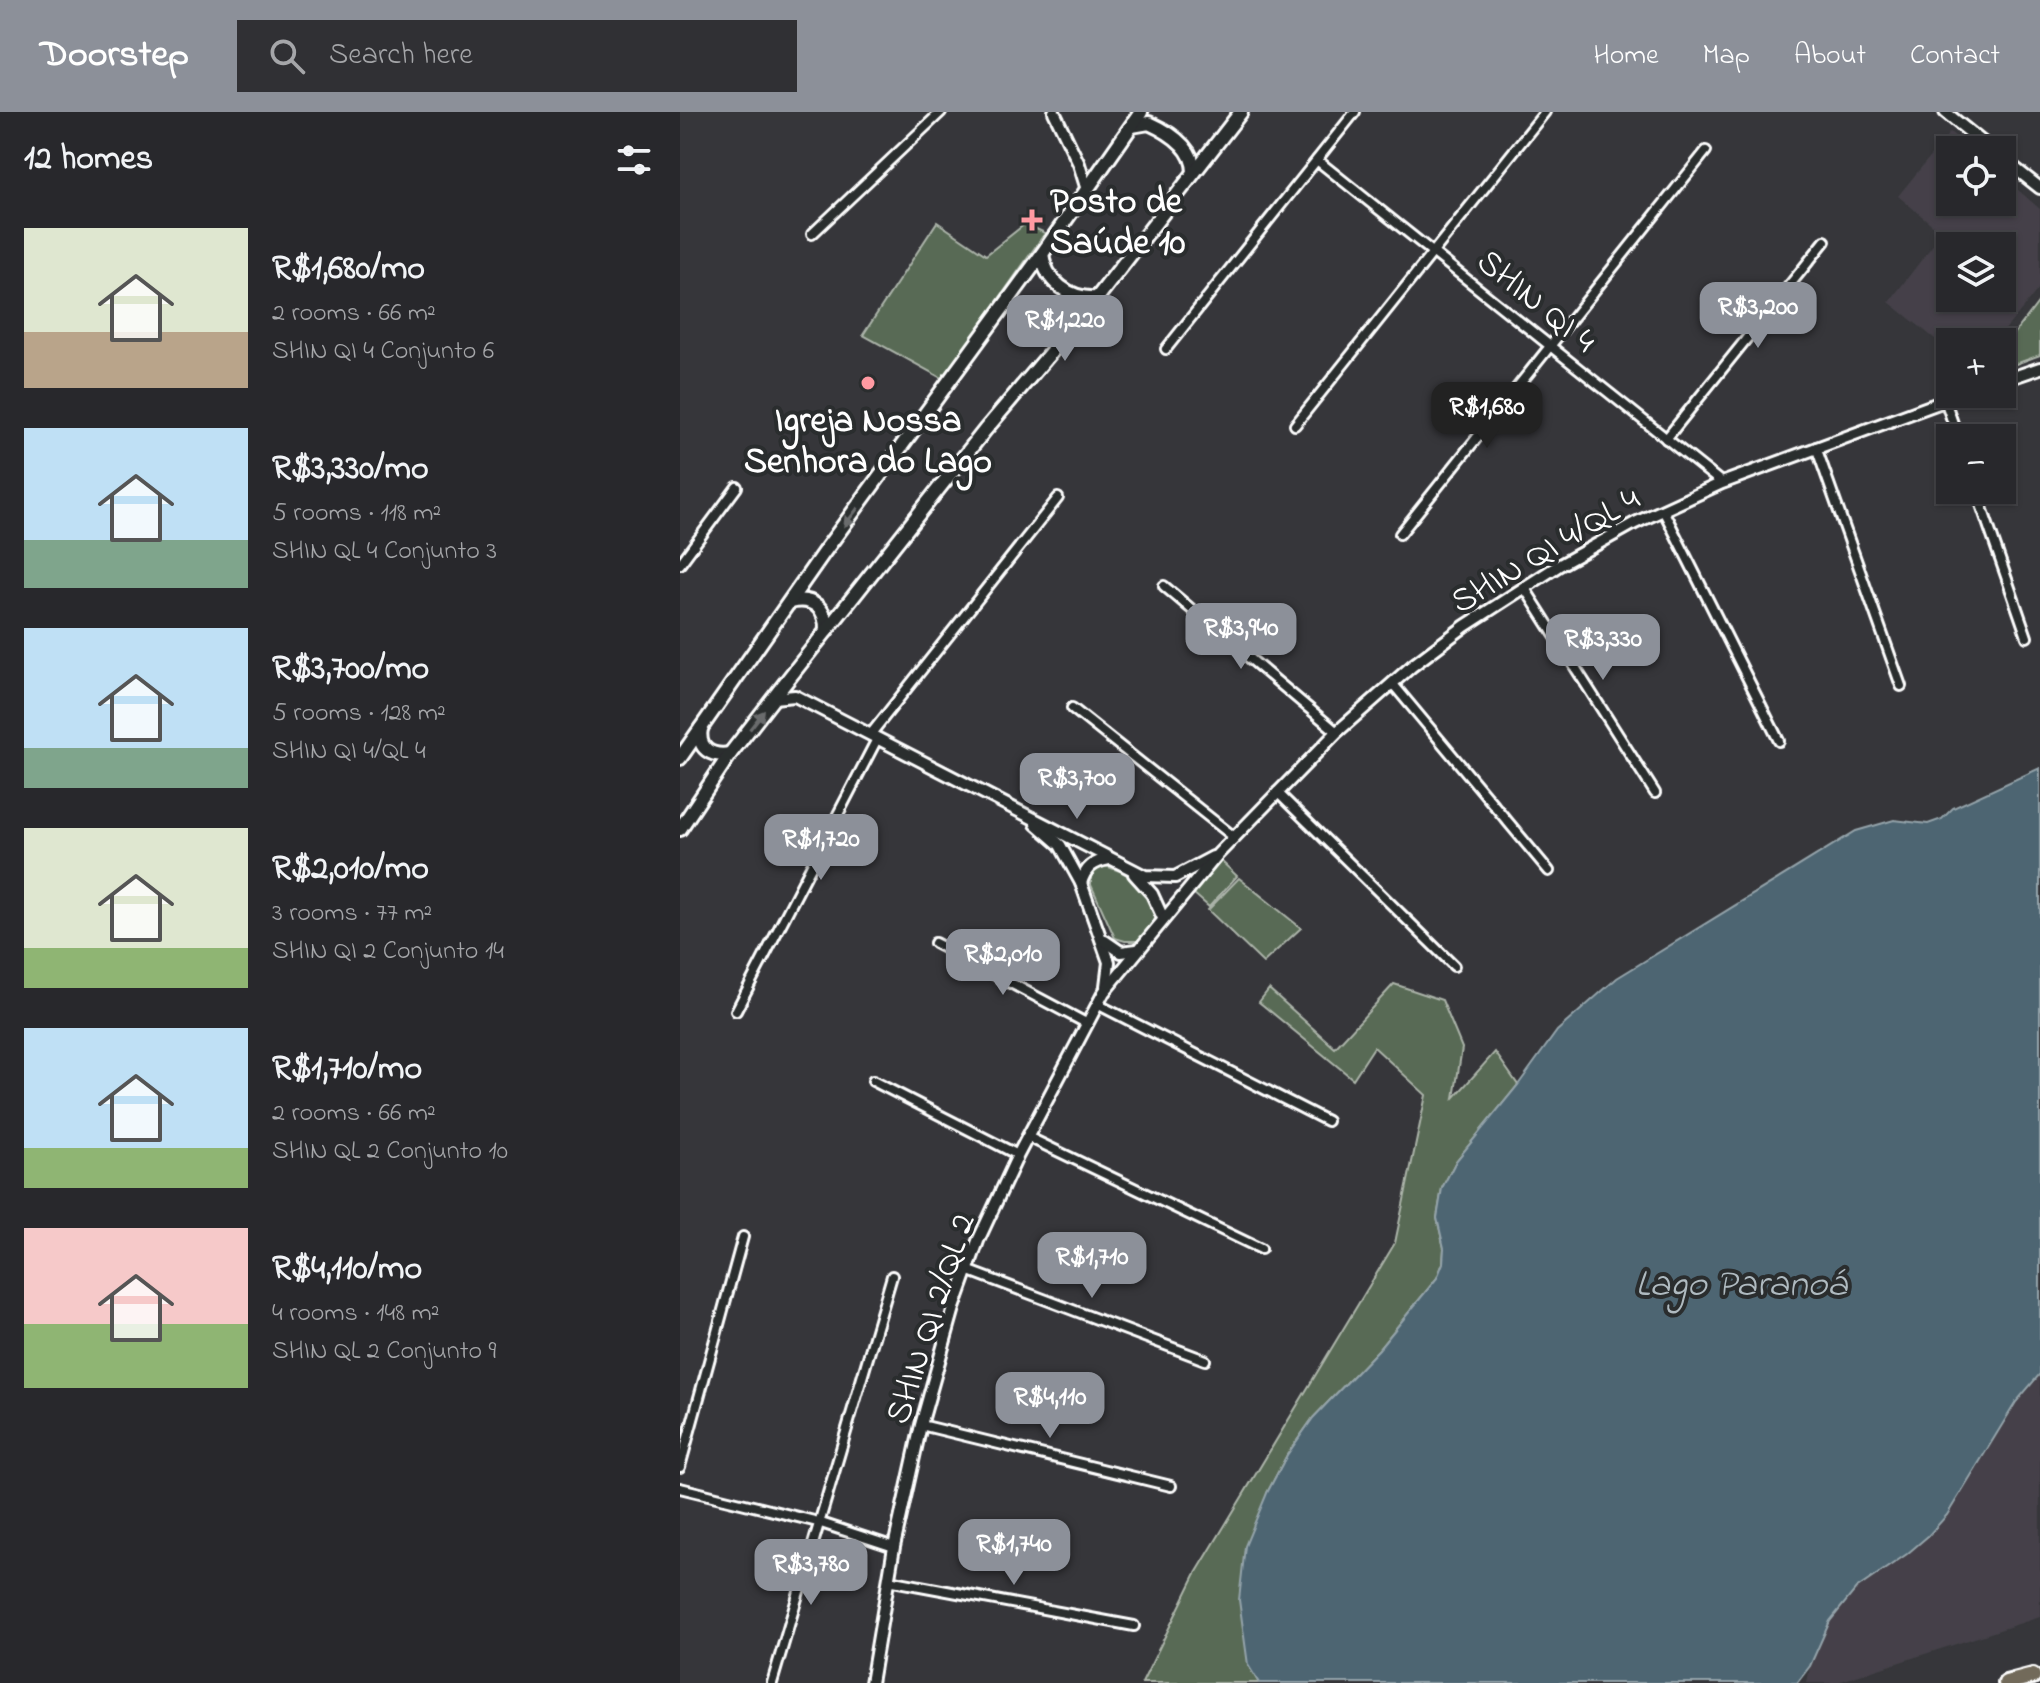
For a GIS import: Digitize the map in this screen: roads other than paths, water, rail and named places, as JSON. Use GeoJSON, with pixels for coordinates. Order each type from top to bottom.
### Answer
{"type":"FeatureCollection","features":[{"type":"Feature","properties":{"kind":"highway"},"geometry":{"type":"LineString","coordinates":[[2006,1683],[2032,1677]]}},
{"type":"Feature","properties":{"kind":"main road"},"geometry":{"type":"LineString","coordinates":[[680,758],[1141,112]]}},
{"type":"Feature","properties":{"kind":"main road"},"geometry":{"type":"LineString","coordinates":[[680,829],[730,754],[773,698],[975,442],[1097,298],[1241,112]]}},
{"type":"Feature","properties":{"kind":"main road"},"geometry":{"type":"LineString","coordinates":[[1132,126],[1149,123],[1169,134],[1190,154],[1194,172]]}},
{"type":"Feature","properties":{"kind":"main road"},"geometry":{"type":"LineString","coordinates":[[1042,254],[1048,272],[1063,288],[1075,297],[1097,298]]}},
{"type":"Feature","properties":{"kind":"main road"},"geometry":{"type":"LineString","coordinates":[[790,602],[799,599],[817,605],[823,612],[826,631]]}},
{"type":"Feature","properties":{"kind":"main road"},"geometry":{"type":"LineString","coordinates":[[701,728],[701,744],[706,751],[713,755],[730,754]]}},
{"type":"Feature","properties":{"kind":"street"},"geometry":{"type":"LineString","coordinates":[[812,234],[941,112]]}},
{"type":"Feature","properties":{"kind":"street"},"geometry":{"type":"LineString","coordinates":[[1054,112],[1079,164],[1087,190]]}},
{"type":"Feature","properties":{"kind":"street"},"geometry":{"type":"LineString","coordinates":[[1166,349],[1355,112]]}},
{"type":"Feature","properties":{"kind":"street"},"geometry":{"type":"LineString","coordinates":[[1295,425],[1545,112]]}},
{"type":"Feature","properties":{"kind":"street"},"geometry":{"type":"LineString","coordinates":[[1945,112],[1975,136]]}},
{"type":"Feature","properties":{"kind":"street"},"geometry":{"type":"LineString","coordinates":[[1400,534],[1706,151]]}},
{"type":"Feature","properties":{"kind":"street","name":"SHIN QI 4"},"geometry":{"type":"LineString","coordinates":[[1317,160],[1722,483]]}},
{"type":"Feature","properties":{"kind":"street"},"geometry":{"type":"LineString","coordinates":[[1079,164],[1098,174]]}},
{"type":"Feature","properties":{"kind":"street"},"geometry":{"type":"LineString","coordinates":[[2016,169],[2040,188]]}},
{"type":"Feature","properties":{"kind":"street"},"geometry":{"type":"LineString","coordinates":[[1666,439],[1825,241]]}},
{"type":"Feature","properties":{"kind":"street"},"geometry":{"type":"LineString","coordinates":[[2016,376],[2040,368]]}},
{"type":"Feature","properties":{"kind":"street","name":"SHIN QI 4/QL 4"},"geometry":{"type":"LineString","coordinates":[[1138,949],[1218,854],[1337,732],[1392,683],[1456,633],[1524,587],[1598,543],[1663,510],[1722,483],[1936,403]]}},
{"type":"Feature","properties":{"kind":"street"},"geometry":{"type":"LineString","coordinates":[[1816,447],[1901,686]]}},
{"type":"Feature","properties":{"kind":"street"},"geometry":{"type":"LineString","coordinates":[[680,564],[737,487]]}},
{"type":"Feature","properties":{"kind":"street"},"geometry":{"type":"LineString","coordinates":[[736,1011],[873,737],[1058,498]]}},
{"type":"Feature","properties":{"kind":"street"},"geometry":{"type":"LineString","coordinates":[[1981,504],[2027,637]]}},
{"type":"Feature","properties":{"kind":"street"},"geometry":{"type":"LineString","coordinates":[[1663,510],[1779,741]]}},
{"type":"Feature","properties":{"kind":"street"},"geometry":{"type":"LineString","coordinates":[[1164,586],[1337,732]]}},
{"type":"Feature","properties":{"kind":"street"},"geometry":{"type":"LineString","coordinates":[[1524,587],[1655,793]]}},
{"type":"Feature","properties":{"kind":"street"},"geometry":{"type":"LineString","coordinates":[[773,698],[795,696],[789,678]]}},
{"type":"Feature","properties":{"kind":"street"},"geometry":{"type":"LineString","coordinates":[[1392,683],[1549,871]]}},
{"type":"Feature","properties":{"kind":"street","name":"SHIN QI 4/QL 4"},"geometry":{"type":"LineString","coordinates":[[795,696],[1031,820],[1061,832],[1128,870],[1154,878],[1175,877],[1218,854]]}},
{"type":"Feature","properties":{"kind":"street"},"geometry":{"type":"LineString","coordinates":[[1072,708],[1234,837]]}},
{"type":"Feature","properties":{"kind":"street"},"geometry":{"type":"LineString","coordinates":[[1277,792],[1454,966]]}},
{"type":"Feature","properties":{"kind":"street","name":"SHIN QI 4/QL 4"},"geometry":{"type":"LineString","coordinates":[[1031,820],[1060,845],[1081,883],[1101,936]]}},
{"type":"Feature","properties":{"kind":"street"},"geometry":{"type":"LineString","coordinates":[[1081,883],[1087,868],[1109,859]]}},
{"type":"Feature","properties":{"kind":"street"},"geometry":{"type":"LineString","coordinates":[[1128,870],[1152,894],[1163,918]]}},
{"type":"Feature","properties":{"kind":"street"},"geometry":{"type":"LineString","coordinates":[[1101,936],[1109,946],[1121,952],[1138,949]]}},
{"type":"Feature","properties":{"kind":"street","name":"SHIN QI 2/QL 2"},"geometry":{"type":"LineString","coordinates":[[1101,936],[1110,968],[1104,992]]}},
{"type":"Feature","properties":{"kind":"street"},"geometry":{"type":"LineString","coordinates":[[935,943],[1086,1023]]}},
{"type":"Feature","properties":{"kind":"street","name":"SHIN QI 2/QL 2"},"geometry":{"type":"LineString","coordinates":[[871,1683],[894,1547],[921,1425],[967,1270],[988,1216],[1086,1023],[1104,992],[1138,949]]}},
{"type":"Feature","properties":{"kind":"street"},"geometry":{"type":"LineString","coordinates":[[1097,1004],[1327,1121]]}},
{"type":"Feature","properties":{"kind":"street"},"geometry":{"type":"LineString","coordinates":[[873,1081],[1018,1155]]}},
{"type":"Feature","properties":{"kind":"street"},"geometry":{"type":"LineString","coordinates":[[1028,1137],[1261,1249]]}},
{"type":"Feature","properties":{"kind":"street"},"geometry":{"type":"LineString","coordinates":[[680,1467],[743,1237]]}},
{"type":"Feature","properties":{"kind":"street"},"geometry":{"type":"LineString","coordinates":[[967,1270],[1205,1360]]}},
{"type":"Feature","properties":{"kind":"street"},"geometry":{"type":"LineString","coordinates":[[772,1683],[892,1276]]}},
{"type":"Feature","properties":{"kind":"street"},"geometry":{"type":"LineString","coordinates":[[921,1425],[1171,1486]]}},
{"type":"Feature","properties":{"kind":"street"},"geometry":{"type":"LineString","coordinates":[[680,1488],[818,1522],[894,1547]]}},
{"type":"Feature","properties":{"kind":"street"},"geometry":{"type":"LineString","coordinates":[[888,1580],[1134,1626]]}},
{"type":"Feature","properties":{"kind":"water","name":"Lago Paranoá"},"geometry":{"type":"Polygon","coordinates":[[[2040,768],[2040,1374],[2016,1402],[1947,1515],[1907,1554],[1856,1589],[1830,1621],[1810,1666],[1797,1683],[1259,1683],[1248,1665],[1239,1600],[1245,1546],[1267,1493],[1287,1455],[1313,1418],[1379,1349],[1437,1278],[1443,1263],[1444,1248],[1437,1218],[1442,1188],[1456,1161],[1557,1031],[1617,978],[1856,831],[1894,820],[1928,824],[1942,819],[1953,808],[2040,768]]]}},
{"type":"Feature","properties":{"kind":"place","name":"Posto de Saúde 10"},"geometry":{"type":"Point","coordinates":[1032,220]}},
{"type":"Feature","properties":{"kind":"place","name":"Igreja Nossa Senhora do Lago"},"geometry":{"type":"Point","coordinates":[868,383]}}]}
